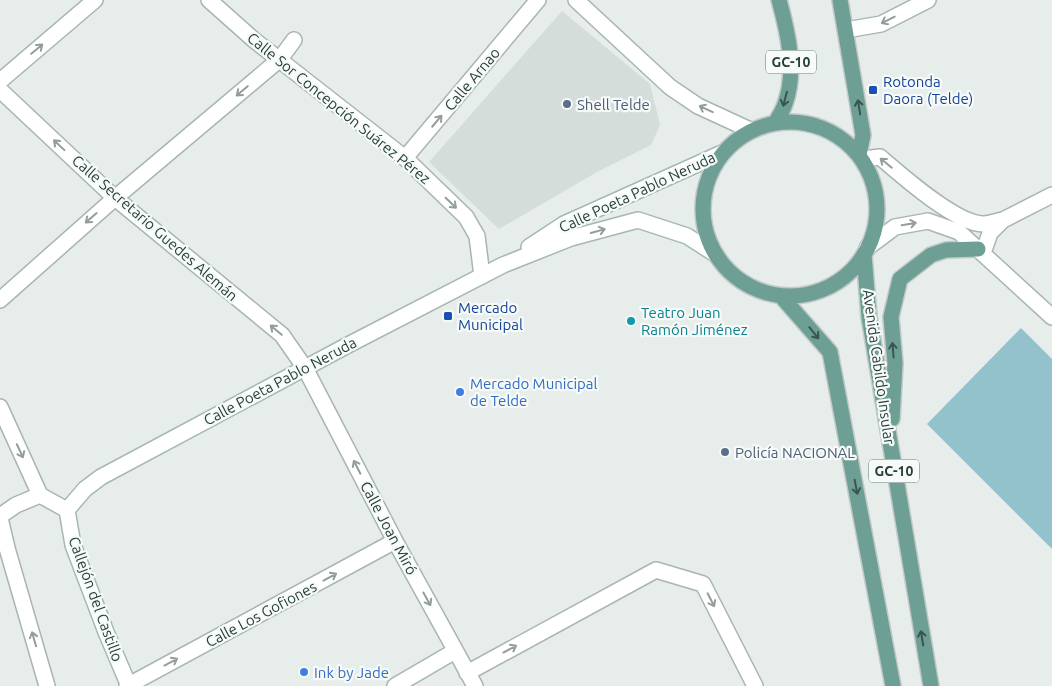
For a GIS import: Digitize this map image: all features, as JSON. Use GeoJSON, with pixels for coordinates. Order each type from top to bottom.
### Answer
{"type":"FeatureCollection","features":[{"type":"Feature","properties":{"kind":"main road","name":"GC-10"},"geometry":{"type":"LineString","coordinates":[[776,122],[785,104],[790,79],[791,56],[780,0]]}},
{"type":"Feature","properties":{"kind":"main road"},"geometry":{"type":"LineString","coordinates":[[840,0],[863,135],[860,157]]}},
{"type":"Feature","properties":{"kind":"main road","name":"GC-10"},"geometry":{"type":"LineString","coordinates":[[800,121],[822,127],[843,139],[860,157],[872,179],[877,204],[875,230],[866,251],[849,273],[829,287],[806,295],[781,296],[755,289],[732,274],[715,254],[705,229],[703,202],[709,176],[722,153],[735,140],[750,130],[776,122],[800,121]]}},
{"type":"Feature","properties":{"kind":"main road"},"geometry":{"type":"LineString","coordinates":[[891,451],[894,363],[891,317],[900,279],[931,255],[946,250],[980,251]]}},
{"type":"Feature","properties":{"kind":"main road","name":"Avenida Cabildo Insular"},"geometry":{"type":"LineString","coordinates":[[866,251],[869,317],[931,686]]}},
{"type":"Feature","properties":{"kind":"main road","name":"GC-10"},"geometry":{"type":"LineString","coordinates":[[781,296],[830,352],[893,686]]}},
{"type":"Feature","properties":{"kind":"street"},"geometry":{"type":"LineString","coordinates":[[0,81],[95,0]]}},
{"type":"Feature","properties":{"kind":"street","name":"Calle Sor Concepción Suárez Pérez"},"geometry":{"type":"LineString","coordinates":[[209,0],[254,40],[404,158],[466,217],[477,236],[482,276]]}},
{"type":"Feature","properties":{"kind":"street","name":"Calle Arnao"},"geometry":{"type":"LineString","coordinates":[[404,158],[538,0]]}},
{"type":"Feature","properties":{"kind":"street"},"geometry":{"type":"LineString","coordinates":[[576,0],[670,86],[698,106],[750,130]]}},
{"type":"Feature","properties":{"kind":"street"},"geometry":{"type":"LineString","coordinates":[[846,30],[880,24],[928,0]]}},
{"type":"Feature","properties":{"kind":"street"},"geometry":{"type":"LineString","coordinates":[[0,300],[115,198],[280,59],[294,40]]}},
{"type":"Feature","properties":{"kind":"street","name":"Calle Secretario Guedes Alemán"},"geometry":{"type":"LineString","coordinates":[[0,90],[115,198],[282,335],[305,368]]}},
{"type":"Feature","properties":{"kind":"street","name":"Calle Poeta Pablo Neruda"},"geometry":{"type":"LineString","coordinates":[[503,265],[564,224],[722,153]]}},
{"type":"Feature","properties":{"kind":"street"},"geometry":{"type":"LineString","coordinates":[[860,157],[880,157],[921,192],[966,220],[983,224],[1003,220],[1052,195]]}},
{"type":"Feature","properties":{"kind":"street","name":"Calle Poeta Pablo Neruda"},"geometry":{"type":"LineString","coordinates":[[67,510],[85,489],[101,477],[503,265],[571,238],[638,220],[687,236],[715,254]]}},
{"type":"Feature","properties":{"kind":"street"},"geometry":{"type":"LineString","coordinates":[[980,251],[990,233],[1003,220]]}},
{"type":"Feature","properties":{"kind":"street"},"geometry":{"type":"LineString","coordinates":[[866,251],[894,227],[928,221],[959,232],[1052,317]]}},
{"type":"Feature","properties":{"kind":"street","name":"Calle Joan Miró"},"geometry":{"type":"LineString","coordinates":[[305,368],[395,541],[475,686]]}},
{"type":"Feature","properties":{"kind":"street"},"geometry":{"type":"LineString","coordinates":[[0,407],[40,495],[67,510]]}},
{"type":"Feature","properties":{"kind":"street"},"geometry":{"type":"LineString","coordinates":[[40,495],[16,505],[0,517],[7,548],[47,686]]}},
{"type":"Feature","properties":{"kind":"street","name":"Callejón del Castillo"},"geometry":{"type":"LineString","coordinates":[[67,510],[73,545],[128,686]]}},
{"type":"Feature","properties":{"kind":"street","name":"Calle Los Gofiones"},"geometry":{"type":"LineString","coordinates":[[128,686],[395,541]]}},
{"type":"Feature","properties":{"kind":"street"},"geometry":{"type":"LineString","coordinates":[[467,673],[656,570],[703,584],[755,686]]}},
{"type":"Feature","properties":{"kind":"street"},"geometry":{"type":"LineString","coordinates":[[395,686],[455,650]]}},
{"type":"Feature","properties":{"kind":"shaded area","name":"Shell Telde"},"geometry":{"type":"Polygon","coordinates":[[[562,11],[650,84],[660,125],[651,145],[597,172],[499,229],[429,162],[562,11]]]}},
{"type":"Feature","properties":{"kind":"water"},"geometry":{"type":"Polygon","coordinates":[[[1021,328],[1052,359],[1052,549],[927,424],[1021,328]]]}},
{"type":"Feature","properties":{"kind":"place","name":"Rotonda Daora (Telde)"},"geometry":{"type":"Point","coordinates":[873,90]}},
{"type":"Feature","properties":{"kind":"place","name":"Shell Telde"},"geometry":{"type":"Point","coordinates":[567,104]}},
{"type":"Feature","properties":{"kind":"place","name":"Mercado Municipal"},"geometry":{"type":"Point","coordinates":[448,316]}},
{"type":"Feature","properties":{"kind":"place","name":"Teatro Juan Ramón Jiménez"},"geometry":{"type":"Point","coordinates":[631,321]}},
{"type":"Feature","properties":{"kind":"place","name":"Mercado Municipal de Telde"},"geometry":{"type":"Point","coordinates":[460,392]}},
{"type":"Feature","properties":{"kind":"place","name":"Policía NACIONAL"},"geometry":{"type":"Point","coordinates":[725,452]}},
{"type":"Feature","properties":{"kind":"place","name":"Ink by Jade"},"geometry":{"type":"Point","coordinates":[304,672]}}]}
